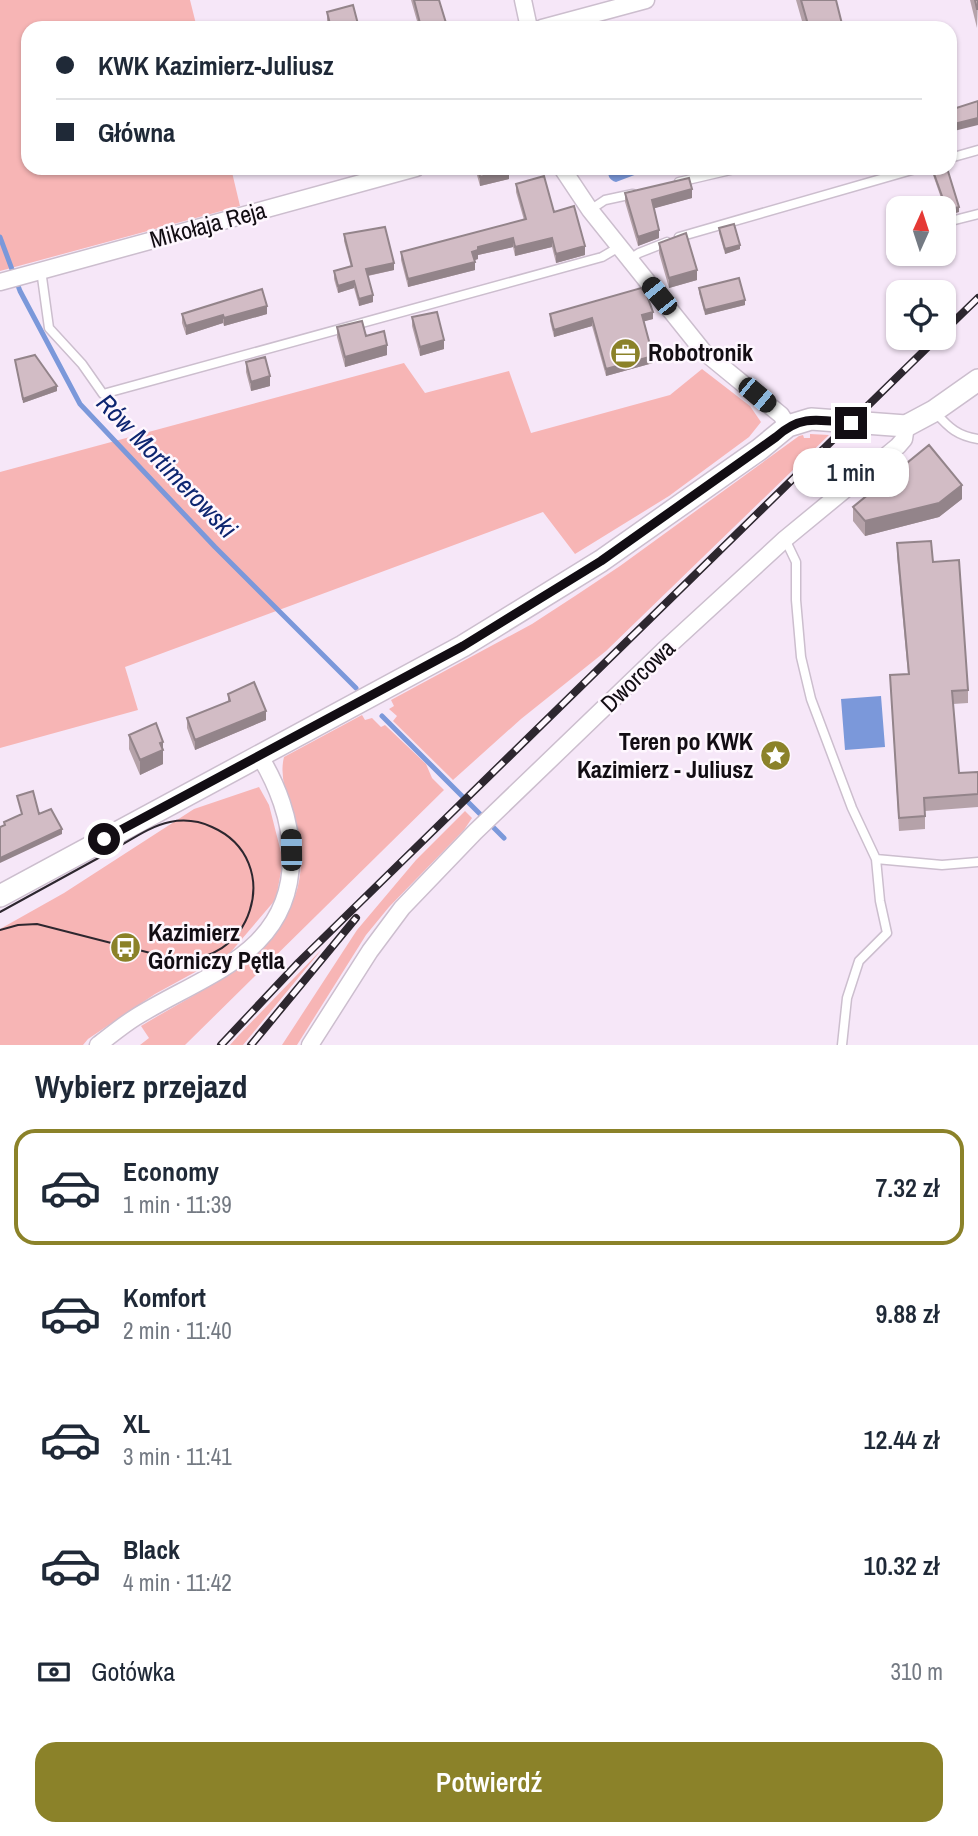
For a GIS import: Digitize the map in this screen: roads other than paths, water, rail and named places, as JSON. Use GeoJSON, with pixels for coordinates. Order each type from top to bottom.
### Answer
{"type":"FeatureCollection","features":[{"type":"Feature","properties":{"kind":"street"},"geometry":{"type":"LineString","coordinates":[[523,0],[528,21]]}},
{"type":"Feature","properties":{"kind":"street"},"geometry":{"type":"LineString","coordinates":[[568,21],[646,0]]}},
{"type":"Feature","properties":{"kind":"street","name":"Mikołaja Reja"},"geometry":{"type":"LineString","coordinates":[[0,282],[390,175]]}},
{"type":"Feature","properties":{"kind":"street"},"geometry":{"type":"LineString","coordinates":[[567,175],[590,210],[703,351],[781,415],[788,426]]}},
{"type":"Feature","properties":{"kind":"street"},"geometry":{"type":"LineString","coordinates":[[3,889],[463,646],[601,561],[788,426],[811,419],[906,426],[934,411],[978,380]]}},
{"type":"Feature","properties":{"kind":"street","name":"Dworcowa"},"geometry":{"type":"LineString","coordinates":[[310,1045],[370,951],[402,908],[475,832],[663,651],[785,539],[898,446],[904,439],[906,426]]}},
{"type":"Feature","properties":{"kind":"street"},"geometry":{"type":"LineString","coordinates":[[98,1045],[136,1017],[232,963],[258,941],[276,919],[288,895],[292,866],[291,835],[274,784],[259,755]]}},
{"type":"Feature","properties":{"kind":"lane"},"geometry":{"type":"LineString","coordinates":[[957,156],[978,150]]}},
{"type":"Feature","properties":{"kind":"lane"},"geometry":{"type":"LineString","coordinates":[[672,184],[709,175]]}},
{"type":"Feature","properties":{"kind":"lane"},"geometry":{"type":"LineString","coordinates":[[38,271],[49,328],[82,364],[103,394],[602,257],[639,253],[684,236],[895,175]]}},
{"type":"Feature","properties":{"kind":"lane"},"geometry":{"type":"LineString","coordinates":[[590,210],[605,200],[645,191]]}},
{"type":"Feature","properties":{"kind":"lane"},"geometry":{"type":"LineString","coordinates":[[956,220],[978,214]]}},
{"type":"Feature","properties":{"kind":"lane"},"geometry":{"type":"LineString","coordinates":[[934,411],[954,432],[978,439]]}},
{"type":"Feature","properties":{"kind":"lane"},"geometry":{"type":"LineString","coordinates":[[785,539],[796,562],[801,657],[811,699],[852,807],[876,859],[880,901],[887,933],[859,961],[847,998],[842,1045]]}},
{"type":"Feature","properties":{"kind":"lane"},"geometry":{"type":"LineString","coordinates":[[876,859],[942,865],[978,862]]}},
{"type":"Feature","properties":{"kind":"water"},"geometry":{"type":"Polygon","coordinates":[[[609,175],[634,175],[616,182],[609,175]]]}},
{"type":"Feature","properties":{"kind":"water"},"geometry":{"type":"Polygon","coordinates":[[[881,696],[885,747],[845,750],[841,699],[881,696]]]}},
{"type":"Feature","properties":{"kind":"waterway","name":"Rów Mortimerowski"},"geometry":{"type":"LineString","coordinates":[[0,237],[20,291],[80,404],[215,547],[356,688]]}},
{"type":"Feature","properties":{"kind":"waterway","name":"Rów Mortimerowski"},"geometry":{"type":"LineString","coordinates":[[382,716],[504,838]]}},
{"type":"Feature","properties":{"kind":"tram line"},"geometry":{"type":"LineString","coordinates":[[0,912],[148,830],[176,821],[207,825],[235,843],[249,863],[253,887],[250,910],[239,931],[222,948],[198,958],[170,958],[37,924],[0,930]]}},
{"type":"Feature","properties":{"kind":"railway"},"geometry":{"type":"LineString","coordinates":[[956,319],[978,298]]}},
{"type":"Feature","properties":{"kind":"railway"},"geometry":{"type":"LineString","coordinates":[[221,1045],[299,962],[925,350]]}},
{"type":"Feature","properties":{"kind":"railway"},"geometry":{"type":"LineString","coordinates":[[251,1045],[356,918]]}},
{"type":"Feature","properties":{"kind":"place","name":"Robotronik"},"geometry":{"type":"Point","coordinates":[625,353]}},
{"type":"Feature","properties":{"kind":"place","name":"Teren po KWK Kazimierz - Juliusz"},"geometry":{"type":"Point","coordinates":[776,756]}},
{"type":"Feature","properties":{"kind":"place","name":"Kazimierz Górniczy Pętla"},"geometry":{"type":"Point","coordinates":[125,947]}}]}
